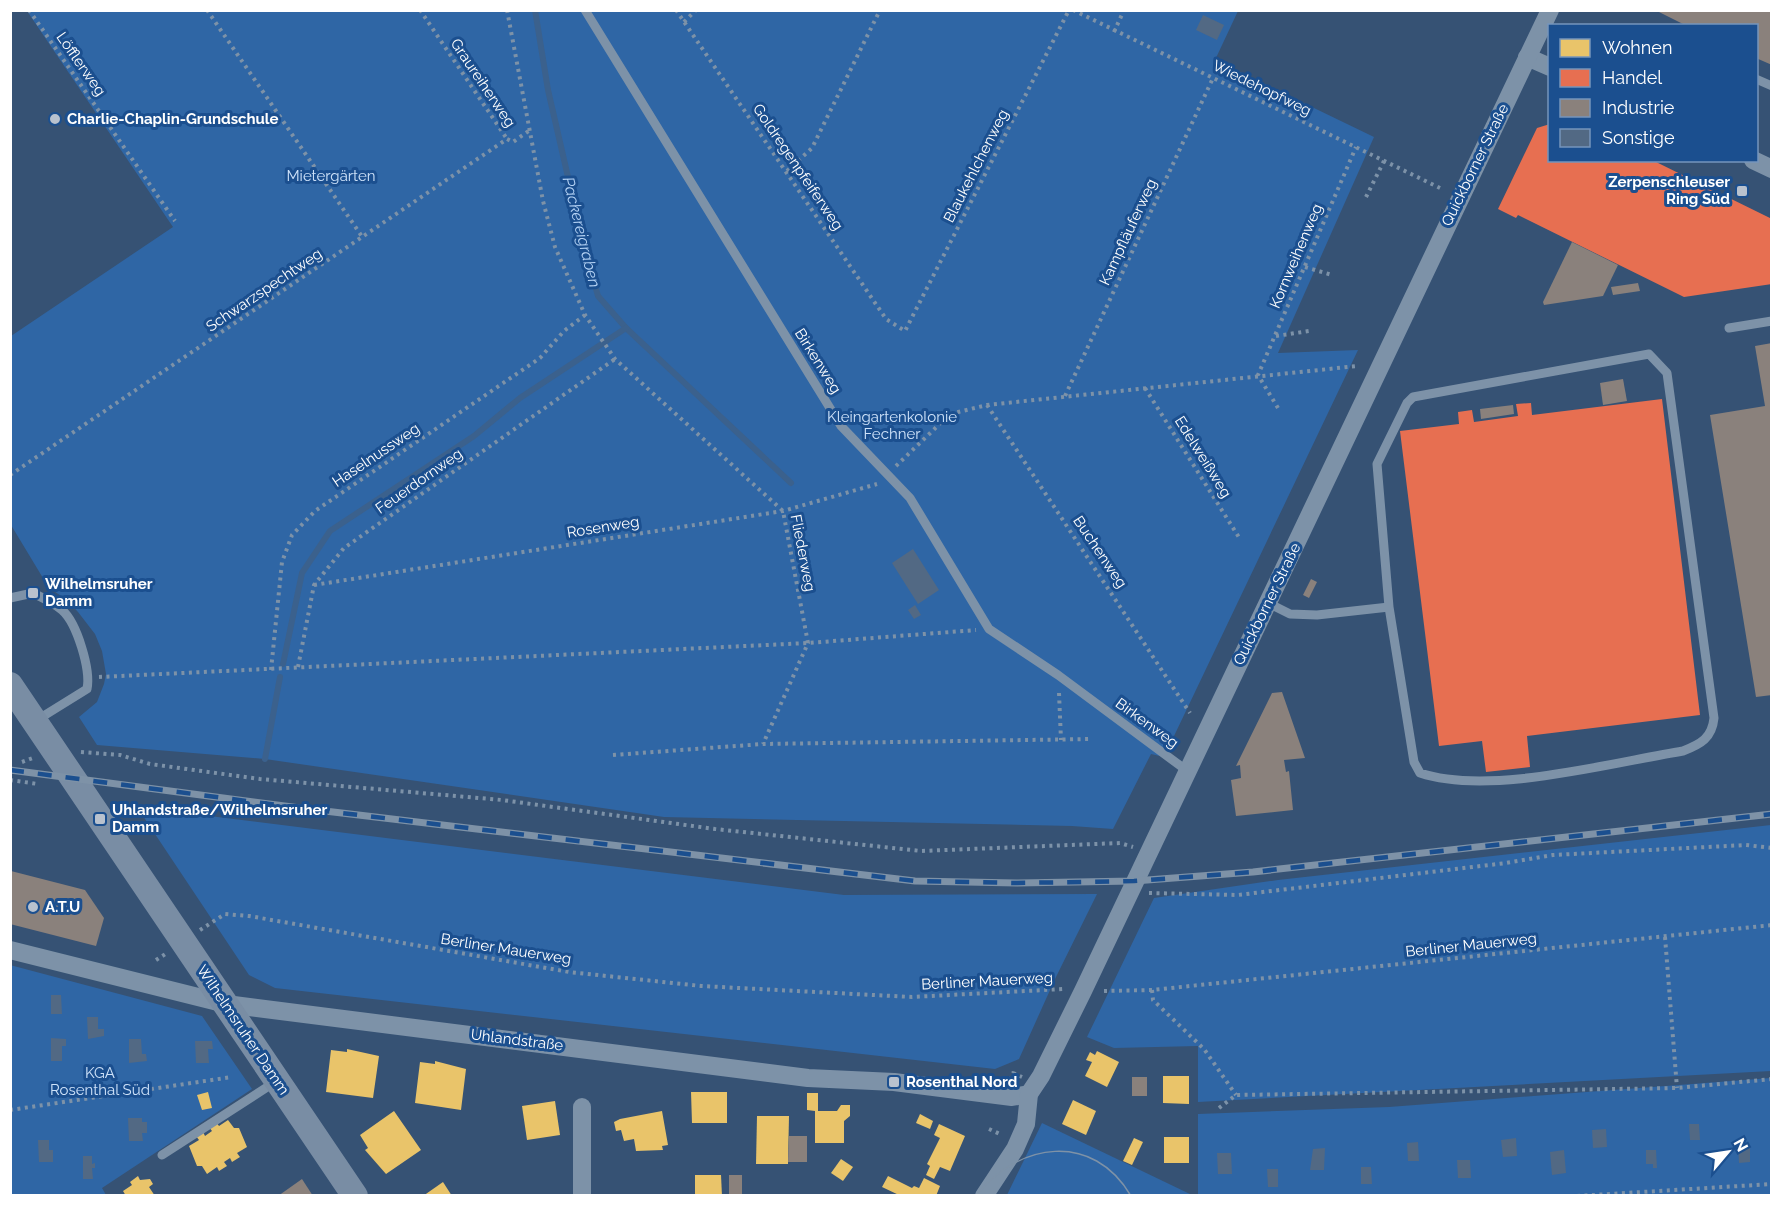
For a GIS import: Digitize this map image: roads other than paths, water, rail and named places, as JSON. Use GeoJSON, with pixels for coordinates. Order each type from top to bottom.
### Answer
{"type":"FeatureCollection","features":[{"type":"Feature","properties":{"kind":"main road","name":"Wilhelmsruher Damm"},"geometry":{"type":"LineString","coordinates":[[19,704],[355,1196]]}},
{"type":"Feature","properties":{"kind":"street","name":"Quickborner Straße"},"geometry":{"type":"LineString","coordinates":[[984,1196],[1007,1162],[1024,1130],[1029,1094],[1041,1076],[1083,991],[1550,10]]}},
{"type":"Feature","properties":{"kind":"street"},"geometry":{"type":"LineString","coordinates":[[1527,57],[1548,66]]}},
{"type":"Feature","properties":{"kind":"street"},"geometry":{"type":"LineString","coordinates":[[1757,162],[1772,169]]}},
{"type":"Feature","properties":{"kind":"street","name":"Uhlandstraße"},"geometry":{"type":"LineString","coordinates":[[10,950],[226,1004],[808,1077],[894,1082],[1012,1097],[1029,1094]]}},
{"type":"Feature","properties":{"kind":"street"},"geometry":{"type":"LineString","coordinates":[[582,1107],[582,1196]]}},
{"type":"Feature","properties":{"kind":"lane","name":"Birkenweg"},"geometry":{"type":"LineString","coordinates":[[585,10],[840,426],[910,498],[989,629],[1058,675],[1186,771]]}},
{"type":"Feature","properties":{"kind":"lane"},"geometry":{"type":"LineString","coordinates":[[1758,80],[1772,86]]}},
{"type":"Feature","properties":{"kind":"lane"},"geometry":{"type":"LineString","coordinates":[[1730,328],[1772,321]]}},
{"type":"Feature","properties":{"kind":"lane"},"geometry":{"type":"LineString","coordinates":[[1649,354],[1657,359],[1667,373],[1714,718],[1712,729],[1701,744],[1683,751],[1543,775],[1486,780],[1434,778],[1420,773],[1414,762],[1389,607],[1377,464],[1407,403],[1413,397],[1649,354]]}},
{"type":"Feature","properties":{"kind":"lane"},"geometry":{"type":"LineString","coordinates":[[10,598],[33,592],[63,611],[84,652],[90,678],[87,689],[19,704]]}},
{"type":"Feature","properties":{"kind":"lane"},"geometry":{"type":"LineString","coordinates":[[1268,603],[1290,614],[1317,615],[1389,607]]}},
{"type":"Feature","properties":{"kind":"lane"},"geometry":{"type":"LineString","coordinates":[[162,1155],[277,1080]]}},
{"type":"Feature","properties":{"kind":"waterway","name":"Packereigraben"},"geometry":{"type":"LineString","coordinates":[[535,10],[548,90],[582,238],[598,296],[626,328],[791,483]]}},
{"type":"Feature","properties":{"kind":"waterway"},"geometry":{"type":"LineString","coordinates":[[283,664],[302,573],[330,531],[474,436],[520,398],[626,328]]}},
{"type":"Feature","properties":{"kind":"waterway"},"geometry":{"type":"LineString","coordinates":[[265,759],[280,677]]}},
{"type":"Feature","properties":{"kind":"tram line"},"geometry":{"type":"LineString","coordinates":[[976,1196],[993,1178],[1013,1164],[1033,1155],[1055,1151],[1076,1153],[1097,1161],[1115,1175],[1131,1196]]}},
{"type":"Feature","properties":{"kind":"railway"},"geometry":{"type":"LineString","coordinates":[[10,770],[308,809],[915,881],[1017,883],[1134,881],[1253,872],[1772,814]]}},
{"type":"Feature","properties":{"kind":"place","name":"Charlie-Chaplin-Grundschule"},"geometry":{"type":"Point","coordinates":[55,119]}},
{"type":"Feature","properties":{"kind":"place","name":"Zerpenschleuser Ring Süd"},"geometry":{"type":"Point","coordinates":[1742,191]}},
{"type":"Feature","properties":{"kind":"place","name":"Wilhelmsruher Damm"},"geometry":{"type":"Point","coordinates":[33,593]}},
{"type":"Feature","properties":{"kind":"place","name":"Uhlandstraße/Wilhelmsruher Damm"},"geometry":{"type":"Point","coordinates":[100,819]}},
{"type":"Feature","properties":{"kind":"place","name":"A.T.U"},"geometry":{"type":"Point","coordinates":[33,907]}},
{"type":"Feature","properties":{"kind":"place","name":"Rosenthal Nord"},"geometry":{"type":"Point","coordinates":[894,1082]}},
{"type":"Feature","properties":{"kind":"park label","name":"Mietergärten"},"geometry":{"type":"Point","coordinates":[331,176]}},
{"type":"Feature","properties":{"kind":"park label","name":"Kleingartenkolonie Fechner"},"geometry":{"type":"Point","coordinates":[892,426]}},
{"type":"Feature","properties":{"kind":"park label","name":"KGA Rosenthal Süd"},"geometry":{"type":"Point","coordinates":[100,1082]}}]}
